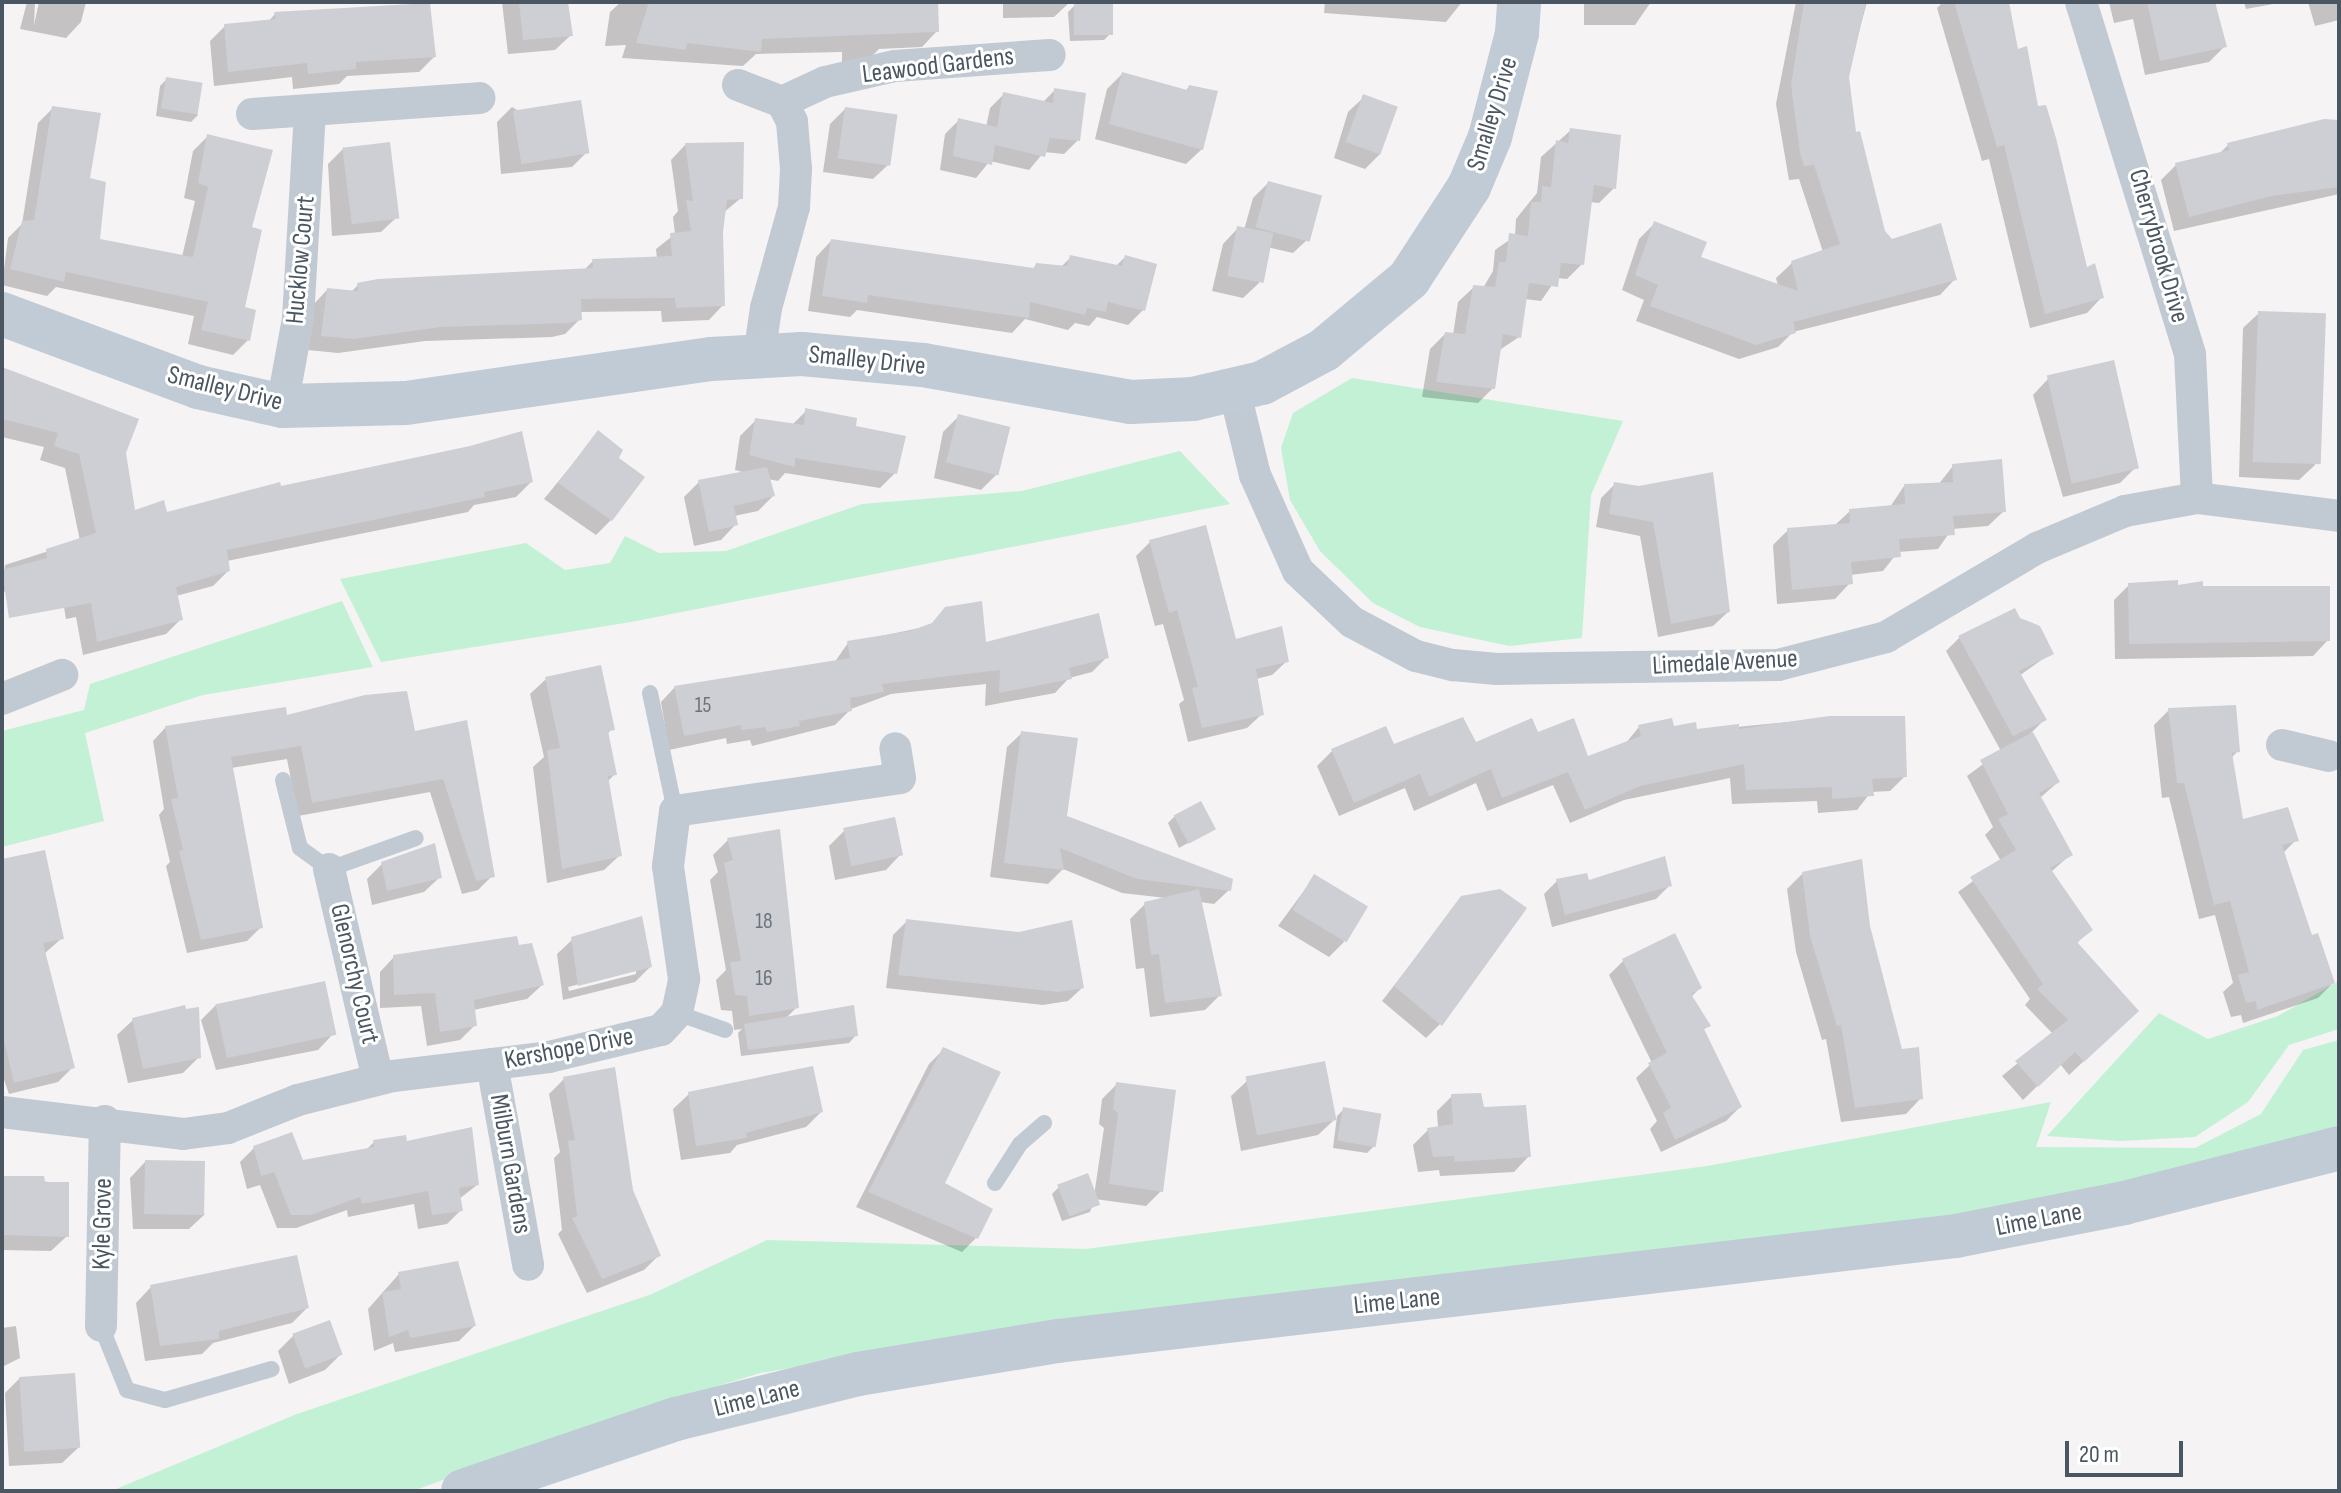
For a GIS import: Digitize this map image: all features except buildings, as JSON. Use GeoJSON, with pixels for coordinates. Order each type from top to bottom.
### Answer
{"type":"FeatureCollection","features":[{"type":"Feature","properties":{"kind":"street","name":"Smalley Drive"},"geometry":{"type":"LineString","coordinates":[[2,314],[198,387],[282,406],[406,403],[759,356],[866,357],[1131,402],[1193,399],[1262,383],[1324,350],[1409,279],[1469,187],[1490,137],[1517,33],[1519,2]]}},
{"type":"Feature","properties":{"kind":"street","name":"Cherrybrook Drive"},"geometry":{"type":"LineString","coordinates":[[2081,2],[2190,354],[2197,498]]}},
{"type":"Feature","properties":{"kind":"street","name":"Leawood Gardens"},"geometry":{"type":"LineString","coordinates":[[782,102],[825,82],[895,66],[1050,55]]}},
{"type":"Feature","properties":{"kind":"street"},"geometry":{"type":"LineString","coordinates":[[738,85],[782,102],[792,122],[794,207],[766,308],[759,356]]}},
{"type":"Feature","properties":{"kind":"street"},"geometry":{"type":"LineString","coordinates":[[252,114],[310,113],[479,98]]}},
{"type":"Feature","properties":{"kind":"street","name":"Hucklow Court"},"geometry":{"type":"LineString","coordinates":[[282,406],[298,319],[310,113]]}},
{"type":"Feature","properties":{"kind":"street","name":"Limedale Avenue"},"geometry":{"type":"LineString","coordinates":[[1234,389],[1255,475],[1298,571],[1352,622],[1416,656],[1453,665],[1497,669],[1763,665],[1830,655],[1915,623],[2081,526],[2125,511],[2197,498],[2339,516]]}},
{"type":"Feature","properties":{"kind":"street"},"geometry":{"type":"LineString","coordinates":[[2,699],[62,675]]}},
{"type":"Feature","properties":{"kind":"street"},"geometry":{"type":"LineString","coordinates":[[2282,745],[2329,756]]}},
{"type":"Feature","properties":{"kind":"street"},"geometry":{"type":"LineString","coordinates":[[677,1013],[684,979],[668,866],[675,811],[900,778],[895,748]]}},
{"type":"Feature","properties":{"kind":"street","name":"Glenorchy Court"},"geometry":{"type":"LineString","coordinates":[[329,869],[378,1079]]}},
{"type":"Feature","properties":{"kind":"street","name":"Kershope Drive"},"geometry":{"type":"LineString","coordinates":[[2,1112],[105,1121],[183,1134],[228,1128],[298,1100],[378,1079],[549,1057],[661,1030],[677,1013]]}},
{"type":"Feature","properties":{"kind":"street","name":"Milburn Gardens"},"geometry":{"type":"LineString","coordinates":[[492,1064],[528,1265]]}},
{"type":"Feature","properties":{"kind":"street","name":"Kyle Grove"},"geometry":{"type":"LineString","coordinates":[[101,1326],[105,1121]]}},
{"type":"Feature","properties":{"kind":"street","name":"Lime Lane"},"geometry":{"type":"LineString","coordinates":[[463,1491],[676,1419],[858,1374],[1058,1341],[1956,1236],[2124,1203],[2339,1148]]}},
{"type":"Feature","properties":{"kind":"lane"},"geometry":{"type":"LineString","coordinates":[[650,693],[675,811]]}},
{"type":"Feature","properties":{"kind":"lane"},"geometry":{"type":"LineString","coordinates":[[283,780],[300,848],[329,869],[416,838]]}},
{"type":"Feature","properties":{"kind":"lane"},"geometry":{"type":"LineString","coordinates":[[677,1013],[725,1030]]}},
{"type":"Feature","properties":{"kind":"lane"},"geometry":{"type":"LineString","coordinates":[[995,1183],[1020,1144],[1044,1123]]}},
{"type":"Feature","properties":{"kind":"lane"},"geometry":{"type":"LineString","coordinates":[[101,1326],[127,1390],[165,1400],[272,1369]]}},
{"type":"Feature","properties":{"kind":"green space"},"geometry":{"type":"Polygon","coordinates":[[[1352,378],[1623,421],[1591,495],[1582,638],[1509,646],[1420,627],[1373,603],[1320,551],[1290,500],[1281,448],[1293,413],[1352,378]]]}},
{"type":"Feature","properties":{"kind":"green space"},"geometry":{"type":"Polygon","coordinates":[[[1180,451],[1230,504],[631,622],[381,662],[340,579],[526,543],[565,570],[610,563],[625,536],[659,553],[726,551],[862,504],[1022,491],[1180,451]]]}},
{"type":"Feature","properties":{"kind":"green space"},"geometry":{"type":"Polygon","coordinates":[[[342,601],[373,667],[203,695],[85,733],[104,821],[2,847],[2,731],[84,710],[90,684],[342,601]]]}},
{"type":"Feature","properties":{"kind":"green space"},"geometry":{"type":"Polygon","coordinates":[[[2339,981],[2339,1029],[2289,1045],[2248,1102],[2195,1137],[2120,1141],[2047,1136],[2159,1013],[2208,1039],[2278,1016],[2339,981]]]}},
{"type":"Feature","properties":{"kind":"green space"},"geometry":{"type":"Polygon","coordinates":[[[2339,1040],[2339,1133],[2007,1212],[1036,1328],[760,1373],[594,1424],[413,1491],[111,1491],[297,1414],[652,1294],[767,1240],[1086,1249],[1707,1166],[2051,1102],[2036,1147],[2195,1148],[2261,1114],[2303,1050],[2339,1040]]]}}]}
